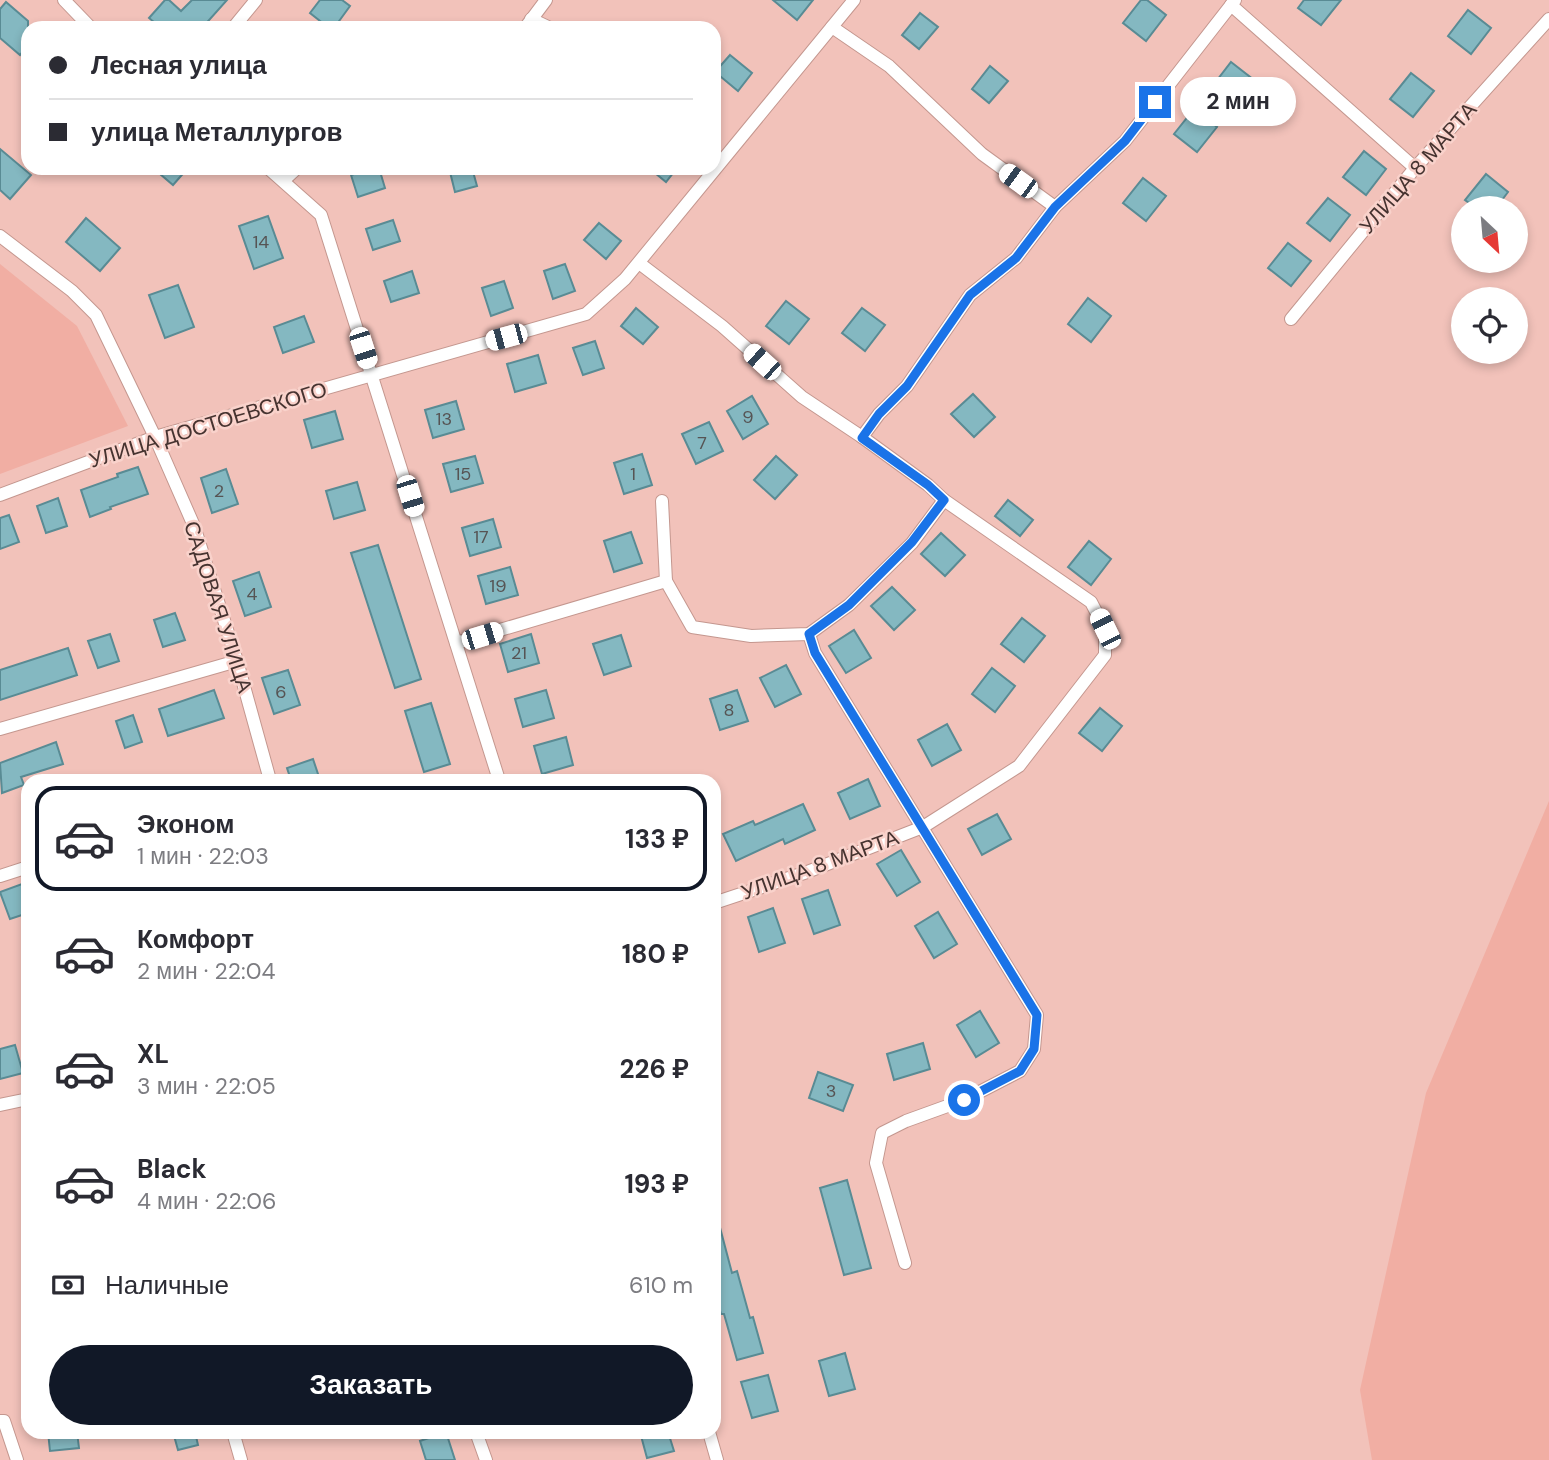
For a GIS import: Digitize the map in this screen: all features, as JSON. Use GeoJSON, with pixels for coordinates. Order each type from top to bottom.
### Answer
{"type":"FeatureCollection","features":[{"type":"Feature","properties":{"kind":"street"},"geometry":{"type":"LineString","coordinates":[[64,0],[84,21]]}},
{"type":"Feature","properties":{"kind":"street"},"geometry":{"type":"LineString","coordinates":[[239,21],[256,0]]}},
{"type":"Feature","properties":{"kind":"street"},"geometry":{"type":"LineString","coordinates":[[530,21],[547,0]]}},
{"type":"Feature","properties":{"kind":"street","name":"УЛИЦА ДОСТОЕВСКОГО"},"geometry":{"type":"LineString","coordinates":[[721,165],[854,0]]}},
{"type":"Feature","properties":{"kind":"street"},"geometry":{"type":"LineString","coordinates":[[862,438],[879,414],[907,386],[970,295],[1016,258],[1055,207],[1125,141],[1233,3],[1415,169]]}},
{"type":"Feature","properties":{"kind":"street","name":"УЛИЦА 8 МАРТА"},"geometry":{"type":"LineString","coordinates":[[1291,319],[1415,169],[1549,19]]}},
{"type":"Feature","properties":{"kind":"street"},"geometry":{"type":"LineString","coordinates":[[832,27],[889,66],[982,154],[1055,207]]}},
{"type":"Feature","properties":{"kind":"street"},"geometry":{"type":"LineString","coordinates":[[721,155],[726,159]]}},
{"type":"Feature","properties":{"kind":"street"},"geometry":{"type":"LineString","coordinates":[[277,175],[321,215],[497,774]]}},
{"type":"Feature","properties":{"kind":"street"},"geometry":{"type":"LineString","coordinates":[[284,180],[289,175]]}},
{"type":"Feature","properties":{"kind":"street","name":"УЛИЦА ДОСТОЕВСКОГО"},"geometry":{"type":"LineString","coordinates":[[0,495],[155,437],[586,314],[625,279],[713,175]]}},
{"type":"Feature","properties":{"kind":"street","name":"САДОВАЯ УЛИЦА"},"geometry":{"type":"LineString","coordinates":[[0,236],[72,291],[96,315],[155,437],[194,526],[237,661],[268,774]]}},
{"type":"Feature","properties":{"kind":"street"},"geometry":{"type":"LineString","coordinates":[[639,263],[722,326],[802,397],[928,485],[944,500],[912,542],[858,596],[809,634],[751,636],[692,627],[666,581],[662,501]]}},
{"type":"Feature","properties":{"kind":"street","name":"УЛИЦА 8 МАРТА"},"geometry":{"type":"LineString","coordinates":[[721,901],[807,872],[923,827],[1019,766],[1105,655],[1105,629],[1091,602],[944,500]]}},
{"type":"Feature","properties":{"kind":"street"},"geometry":{"type":"LineString","coordinates":[[456,643],[666,581]]}},
{"type":"Feature","properties":{"kind":"street"},"geometry":{"type":"LineString","coordinates":[[809,634],[815,653],[1037,1015],[1034,1049],[1020,1071],[964,1100],[905,1121],[882,1133],[876,1163],[905,1263]]}},
{"type":"Feature","properties":{"kind":"street"},"geometry":{"type":"LineString","coordinates":[[0,729],[237,661]]}},
{"type":"Feature","properties":{"kind":"street"},"geometry":{"type":"LineString","coordinates":[[0,876],[21,869]]}},
{"type":"Feature","properties":{"kind":"street"},"geometry":{"type":"LineString","coordinates":[[0,1105],[21,1100]]}},
{"type":"Feature","properties":{"kind":"street"},"geometry":{"type":"LineString","coordinates":[[2,1421],[17,1460]]}},
{"type":"Feature","properties":{"kind":"street"},"geometry":{"type":"LineString","coordinates":[[235,1439],[241,1460]]}},
{"type":"Feature","properties":{"kind":"street"},"geometry":{"type":"LineString","coordinates":[[478,1439],[486,1460]]}},
{"type":"Feature","properties":{"kind":"street"},"geometry":{"type":"LineString","coordinates":[[711,1439],[718,1460]]}},
{"type":"Feature","properties":{"kind":"shaded area"},"geometry":{"type":"Polygon","coordinates":[[[0,264],[77,326],[128,426],[0,474],[0,264]]]}},
{"type":"Feature","properties":{"kind":"shaded area"},"geometry":{"type":"Polygon","coordinates":[[[1549,801],[1549,1460],[1372,1460],[1360,1390],[1426,1093],[1549,801]]]}},
{"type":"Feature","properties":{"kind":"building"},"geometry":{"type":"Polygon","coordinates":[[[165,0],[169,0],[181,11],[192,0],[227,0],[208,21],[153,21],[149,18],[165,0]]]}},
{"type":"Feature","properties":{"kind":"building"},"geometry":{"type":"Polygon","coordinates":[[[320,0],[342,0],[350,6],[339,21],[320,21],[310,13],[320,0]]]}},
{"type":"Feature","properties":{"kind":"building"},"geometry":{"type":"Polygon","coordinates":[[[773,0],[813,0],[797,20],[773,0]]]}},
{"type":"Feature","properties":{"kind":"building"},"geometry":{"type":"Polygon","coordinates":[[[1141,0],[1147,0],[1166,15],[1146,41],[1123,23],[1141,0]]]}},
{"type":"Feature","properties":{"kind":"building"},"geometry":{"type":"Polygon","coordinates":[[[1304,0],[1341,0],[1321,25],[1298,8],[1304,0]]]}},
{"type":"Feature","properties":{"kind":"building"},"geometry":{"type":"Polygon","coordinates":[[[6,2],[28,21],[21,21],[20,55],[0,38],[0,9],[6,2]]]}},
{"type":"Feature","properties":{"kind":"building"},"geometry":{"type":"Polygon","coordinates":[[[1468,10],[1491,28],[1471,54],[1448,36],[1468,10]]]}},
{"type":"Feature","properties":{"kind":"building"},"geometry":{"type":"Polygon","coordinates":[[[920,13],[938,27],[919,49],[902,35],[920,13]]]}},
{"type":"Feature","properties":{"kind":"building"},"geometry":{"type":"Polygon","coordinates":[[[730,55],[752,73],[738,91],[721,77],[721,65],[730,55]]]}},
{"type":"Feature","properties":{"kind":"building"},"geometry":{"type":"Polygon","coordinates":[[[1231,62],[1254,80],[1234,106],[1211,88],[1231,62]]]}},
{"type":"Feature","properties":{"kind":"building"},"geometry":{"type":"Polygon","coordinates":[[[990,66],[1008,81],[989,103],[972,89],[990,66]]]}},
{"type":"Feature","properties":{"kind":"building"},"geometry":{"type":"Polygon","coordinates":[[[1411,73],[1434,91],[1413,117],[1390,99],[1411,73]]]}},
{"type":"Feature","properties":{"kind":"building"},"geometry":{"type":"Polygon","coordinates":[[[1194,109],[1217,127],[1197,152],[1174,134],[1194,109]]]}},
{"type":"Feature","properties":{"kind":"building"},"geometry":{"type":"Polygon","coordinates":[[[0,149],[21,167],[21,175],[31,175],[10,199],[0,190],[0,149]]]}},
{"type":"Feature","properties":{"kind":"building"},"geometry":{"type":"Polygon","coordinates":[[[1364,151],[1386,169],[1366,195],[1343,177],[1364,151]]]}},
{"type":"Feature","properties":{"kind":"building"},"geometry":{"type":"Polygon","coordinates":[[[1486,174],[1508,192],[1505,196],[1468,196],[1486,174]]]}},
{"type":"Feature","properties":{"kind":"building"},"geometry":{"type":"Polygon","coordinates":[[[161,175],[182,175],[173,185],[161,175]]]}},
{"type":"Feature","properties":{"kind":"building"},"geometry":{"type":"Polygon","coordinates":[[[351,175],[381,175],[385,188],[358,197],[351,175]]]}},
{"type":"Feature","properties":{"kind":"building"},"geometry":{"type":"Polygon","coordinates":[[[451,175],[474,175],[477,186],[455,192],[451,175]]]}},
{"type":"Feature","properties":{"kind":"building"},"geometry":{"type":"Polygon","coordinates":[[[658,175],[672,175],[666,182],[658,175]]]}},
{"type":"Feature","properties":{"kind":"building"},"geometry":{"type":"Polygon","coordinates":[[[1143,178],[1166,196],[1146,221],[1123,203],[1143,178]]]}},
{"type":"Feature","properties":{"kind":"building"},"geometry":{"type":"Polygon","coordinates":[[[1328,198],[1350,215],[1330,241],[1307,223],[1328,198]]]}},
{"type":"Feature","properties":{"kind":"building"},"geometry":{"type":"Polygon","coordinates":[[[268,216],[283,258],[254,269],[239,226],[268,216]]]}},
{"type":"Feature","properties":{"kind":"building"},"geometry":{"type":"Polygon","coordinates":[[[86,218],[120,248],[100,271],[66,242],[86,218]]]}},
{"type":"Feature","properties":{"kind":"building"},"geometry":{"type":"Polygon","coordinates":[[[393,220],[400,241],[373,250],[366,229],[393,220]]]}},
{"type":"Feature","properties":{"kind":"building"},"geometry":{"type":"Polygon","coordinates":[[[599,223],[621,241],[606,259],[584,240],[599,223]]]}},
{"type":"Feature","properties":{"kind":"building"},"geometry":{"type":"Polygon","coordinates":[[[1288,243],[1311,261],[1291,286],[1268,268],[1288,243]]]}},
{"type":"Feature","properties":{"kind":"building"},"geometry":{"type":"Polygon","coordinates":[[[565,264],[575,291],[553,299],[544,271],[565,264]]]}},
{"type":"Feature","properties":{"kind":"building"},"geometry":{"type":"Polygon","coordinates":[[[412,271],[419,293],[391,302],[384,281],[412,271]]]}},
{"type":"Feature","properties":{"kind":"building"},"geometry":{"type":"Polygon","coordinates":[[[504,281],[513,308],[491,316],[482,288],[504,281]]]}},
{"type":"Feature","properties":{"kind":"building"},"geometry":{"type":"Polygon","coordinates":[[[178,285],[194,327],[165,338],[149,295],[178,285]]]}},
{"type":"Feature","properties":{"kind":"building"},"geometry":{"type":"Polygon","coordinates":[[[1088,298],[1111,316],[1091,342],[1068,324],[1088,298]]]}},
{"type":"Feature","properties":{"kind":"building"},"geometry":{"type":"Polygon","coordinates":[[[786,301],[809,319],[789,344],[766,326],[786,301]]]}},
{"type":"Feature","properties":{"kind":"building"},"geometry":{"type":"Polygon","coordinates":[[[636,308],[658,327],[643,344],[621,326],[636,308]]]}},
{"type":"Feature","properties":{"kind":"building"},"geometry":{"type":"Polygon","coordinates":[[[862,308],[885,325],[865,351],[842,333],[862,308]]]}},
{"type":"Feature","properties":{"kind":"building"},"geometry":{"type":"Polygon","coordinates":[[[304,316],[314,342],[283,353],[274,327],[304,316]]]}},
{"type":"Feature","properties":{"kind":"building"},"geometry":{"type":"Polygon","coordinates":[[[595,341],[604,368],[583,375],[573,348],[595,341]]]}},
{"type":"Feature","properties":{"kind":"building"},"geometry":{"type":"Polygon","coordinates":[[[538,355],[546,383],[515,392],[507,364],[538,355]]]}},
{"type":"Feature","properties":{"kind":"building"},"geometry":{"type":"Polygon","coordinates":[[[973,394],[995,417],[974,437],[951,414],[973,394]]]}},
{"type":"Feature","properties":{"kind":"building"},"geometry":{"type":"Polygon","coordinates":[[[752,396],[768,424],[743,439],[727,411],[752,396]]]}},
{"type":"Feature","properties":{"kind":"building"},"geometry":{"type":"Polygon","coordinates":[[[456,401],[464,429],[433,438],[425,410],[456,401]]]}},
{"type":"Feature","properties":{"kind":"building"},"geometry":{"type":"Polygon","coordinates":[[[335,411],[343,439],[312,448],[304,420],[335,411]]]}},
{"type":"Feature","properties":{"kind":"building"},"geometry":{"type":"Polygon","coordinates":[[[709,422],[723,451],[696,464],[682,434],[709,422]]]}},
{"type":"Feature","properties":{"kind":"building"},"geometry":{"type":"Polygon","coordinates":[[[642,454],[652,485],[624,494],[614,463],[642,454]]]}},
{"type":"Feature","properties":{"kind":"building"},"geometry":{"type":"Polygon","coordinates":[[[475,456],[483,483],[451,492],[443,464],[475,456]]]}},
{"type":"Feature","properties":{"kind":"building"},"geometry":{"type":"Polygon","coordinates":[[[776,456],[797,475],[775,499],[754,480],[776,456]]]}},
{"type":"Feature","properties":{"kind":"building"},"geometry":{"type":"Polygon","coordinates":[[[138,467],[148,494],[90,517],[81,490],[138,467]]]}},
{"type":"Feature","properties":{"kind":"building"},"geometry":{"type":"Polygon","coordinates":[[[226,469],[238,504],[212,513],[201,478],[226,469]]]}},
{"type":"Feature","properties":{"kind":"building"},"geometry":{"type":"Polygon","coordinates":[[[357,482],[365,510],[334,519],[326,491],[357,482]]]}},
{"type":"Feature","properties":{"kind":"building"},"geometry":{"type":"Polygon","coordinates":[[[58,498],[67,526],[46,533],[37,506],[58,498]]]}},
{"type":"Feature","properties":{"kind":"building"},"geometry":{"type":"Polygon","coordinates":[[[1008,500],[1033,520],[1020,536],[995,516],[1008,500]]]}},
{"type":"Feature","properties":{"kind":"building"},"geometry":{"type":"Polygon","coordinates":[[[9,515],[19,542],[0,549],[0,518],[9,515]]]}},
{"type":"Feature","properties":{"kind":"building"},"geometry":{"type":"Polygon","coordinates":[[[493,519],[501,547],[470,556],[462,528],[493,519]]]}},
{"type":"Feature","properties":{"kind":"building"},"geometry":{"type":"Polygon","coordinates":[[[631,532],[642,563],[614,572],[604,541],[631,532]]]}},
{"type":"Feature","properties":{"kind":"building"},"geometry":{"type":"Polygon","coordinates":[[[941,533],[965,555],[945,576],[921,554],[941,533]]]}},
{"type":"Feature","properties":{"kind":"building"},"geometry":{"type":"Polygon","coordinates":[[[1089,541],[1111,559],[1091,585],[1068,567],[1089,541]]]}},
{"type":"Feature","properties":{"kind":"building"},"geometry":{"type":"Polygon","coordinates":[[[378,545],[421,679],[395,688],[351,553],[378,545]]]}},
{"type":"Feature","properties":{"kind":"building"},"geometry":{"type":"Polygon","coordinates":[[[510,567],[518,595],[486,604],[478,576],[510,567]]]}},
{"type":"Feature","properties":{"kind":"building"},"geometry":{"type":"Polygon","coordinates":[[[259,572],[271,607],[245,616],[233,581],[259,572]]]}},
{"type":"Feature","properties":{"kind":"building"},"geometry":{"type":"Polygon","coordinates":[[[892,587],[915,610],[894,630],[871,606],[892,587]]]}},
{"type":"Feature","properties":{"kind":"building"},"geometry":{"type":"Polygon","coordinates":[[[175,613],[185,640],[163,647],[154,620],[175,613]]]}},
{"type":"Feature","properties":{"kind":"building"},"geometry":{"type":"Polygon","coordinates":[[[1022,618],[1045,636],[1024,662],[1001,644],[1022,618]]]}},
{"type":"Feature","properties":{"kind":"building"},"geometry":{"type":"Polygon","coordinates":[[[854,630],[871,658],[846,673],[829,646],[854,630]]]}},
{"type":"Feature","properties":{"kind":"building"},"geometry":{"type":"Polygon","coordinates":[[[110,634],[119,661],[98,668],[88,641],[110,634]]]}},
{"type":"Feature","properties":{"kind":"building"},"geometry":{"type":"Polygon","coordinates":[[[531,634],[539,663],[508,672],[500,644],[531,634]]]}},
{"type":"Feature","properties":{"kind":"building"},"geometry":{"type":"Polygon","coordinates":[[[621,635],[631,666],[604,675],[593,644],[621,635]]]}},
{"type":"Feature","properties":{"kind":"building"},"geometry":{"type":"Polygon","coordinates":[[[68,648],[77,675],[0,700],[0,670],[68,648]]]}},
{"type":"Feature","properties":{"kind":"building"},"geometry":{"type":"Polygon","coordinates":[[[786,665],[801,694],[775,707],[760,678],[786,665]]]}},
{"type":"Feature","properties":{"kind":"building"},"geometry":{"type":"Polygon","coordinates":[[[992,668],[1015,686],[995,712],[972,694],[992,668]]]}},
{"type":"Feature","properties":{"kind":"building"},"geometry":{"type":"Polygon","coordinates":[[[288,670],[300,705],[274,714],[262,678],[288,670]]]}},
{"type":"Feature","properties":{"kind":"building"},"geometry":{"type":"Polygon","coordinates":[[[214,690],[224,718],[168,736],[159,709],[214,690]]]}},
{"type":"Feature","properties":{"kind":"building"},"geometry":{"type":"Polygon","coordinates":[[[546,690],[554,718],[523,727],[515,699],[546,690]]]}},
{"type":"Feature","properties":{"kind":"building"},"geometry":{"type":"Polygon","coordinates":[[[737,690],[748,721],[720,730],[710,699],[737,690]]]}},
{"type":"Feature","properties":{"kind":"building"},"geometry":{"type":"Polygon","coordinates":[[[431,703],[450,764],[424,772],[405,711],[431,703]]]}},
{"type":"Feature","properties":{"kind":"building"},"geometry":{"type":"Polygon","coordinates":[[[1100,708],[1122,726],[1102,751],[1079,733],[1100,708]]]}},
{"type":"Feature","properties":{"kind":"building"},"geometry":{"type":"Polygon","coordinates":[[[133,715],[142,742],[125,748],[116,721],[133,715]]]}},
{"type":"Feature","properties":{"kind":"building"},"geometry":{"type":"Polygon","coordinates":[[[947,724],[961,750],[932,766],[918,740],[947,724]]]}},
{"type":"Feature","properties":{"kind":"building"},"geometry":{"type":"Polygon","coordinates":[[[566,737],[573,765],[542,774],[534,746],[566,737]]]}},
{"type":"Feature","properties":{"kind":"building"},"geometry":{"type":"Polygon","coordinates":[[[56,742],[63,764],[31,774],[21,774],[21,786],[2,793],[0,763],[56,742]]]}},
{"type":"Feature","properties":{"kind":"building"},"geometry":{"type":"Polygon","coordinates":[[[313,759],[318,774],[289,774],[287,768],[313,759]]]}},
{"type":"Feature","properties":{"kind":"building"},"geometry":{"type":"Polygon","coordinates":[[[868,779],[880,806],[850,819],[838,793],[868,779]]]}},
{"type":"Feature","properties":{"kind":"building"},"geometry":{"type":"Polygon","coordinates":[[[803,804],[815,830],[785,844],[783,839],[736,861],[723,834],[753,821],[755,825],[803,804]]]}},
{"type":"Feature","properties":{"kind":"building"},"geometry":{"type":"Polygon","coordinates":[[[997,814],[1011,839],[982,855],[968,829],[997,814]]]}},
{"type":"Feature","properties":{"kind":"building"},"geometry":{"type":"Polygon","coordinates":[[[901,850],[920,882],[897,896],[877,864],[901,850]]]}},
{"type":"Feature","properties":{"kind":"building"},"geometry":{"type":"Polygon","coordinates":[[[21,884],[21,915],[10,919],[0,892],[21,884]]]}},
{"type":"Feature","properties":{"kind":"building"},"geometry":{"type":"Polygon","coordinates":[[[828,890],[840,925],[814,934],[802,899],[828,890]]]}},
{"type":"Feature","properties":{"kind":"building"},"geometry":{"type":"Polygon","coordinates":[[[773,908],[785,943],[759,952],[748,917],[773,908]]]}},
{"type":"Feature","properties":{"kind":"building"},"geometry":{"type":"Polygon","coordinates":[[[938,912],[957,944],[934,958],[915,926],[938,912]]]}},
{"type":"Feature","properties":{"kind":"building"},"geometry":{"type":"Polygon","coordinates":[[[980,1011],[999,1043],[976,1057],[957,1025],[980,1011]]]}},
{"type":"Feature","properties":{"kind":"building"},"geometry":{"type":"Polygon","coordinates":[[[923,1043],[930,1069],[894,1080],[887,1054],[923,1043]]]}},
{"type":"Feature","properties":{"kind":"building"},"geometry":{"type":"Polygon","coordinates":[[[15,1045],[21,1074],[0,1079],[0,1049],[15,1045]]]}},
{"type":"Feature","properties":{"kind":"building"},"geometry":{"type":"Polygon","coordinates":[[[818,1072],[853,1085],[843,1111],[809,1098],[818,1072]]]}},
{"type":"Feature","properties":{"kind":"building"},"geometry":{"type":"Polygon","coordinates":[[[847,1180],[871,1268],[844,1275],[820,1188],[847,1180]]]}},
{"type":"Feature","properties":{"kind":"building"},"geometry":{"type":"Polygon","coordinates":[[[721,1231],[732,1273],[737,1271],[763,1353],[737,1360],[724,1314],[721,1314],[721,1231]]]}},
{"type":"Feature","properties":{"kind":"building"},"geometry":{"type":"Polygon","coordinates":[[[845,1353],[855,1389],[829,1396],[819,1361],[845,1353]]]}},
{"type":"Feature","properties":{"kind":"building"},"geometry":{"type":"Polygon","coordinates":[[[768,1375],[778,1411],[752,1418],[741,1382],[768,1375]]]}},
{"type":"Feature","properties":{"kind":"building"},"geometry":{"type":"Polygon","coordinates":[[[49,1439],[78,1439],[79,1448],[50,1451],[49,1439]]]}},
{"type":"Feature","properties":{"kind":"building"},"geometry":{"type":"Polygon","coordinates":[[[175,1439],[197,1439],[198,1445],[178,1450],[175,1439]]]}},
{"type":"Feature","properties":{"kind":"building"},"geometry":{"type":"Polygon","coordinates":[[[448,1439],[455,1460],[426,1460],[420,1441],[448,1439]]]}},
{"type":"Feature","properties":{"kind":"building"},"geometry":{"type":"Polygon","coordinates":[[[642,1439],[670,1439],[674,1451],[647,1458],[642,1439]]]}},
{"type":"Feature","properties":{"kind":"route"},"geometry":{"type":"LineString","coordinates":[[964,1100],[1020,1071],[1034,1049],[1037,1015],[815,653],[809,634],[849,605],[912,542],[944,500],[928,485],[862,438],[879,414],[907,386],[970,295],[1016,258],[1055,207],[1125,141],[1155,102]]}}]}
